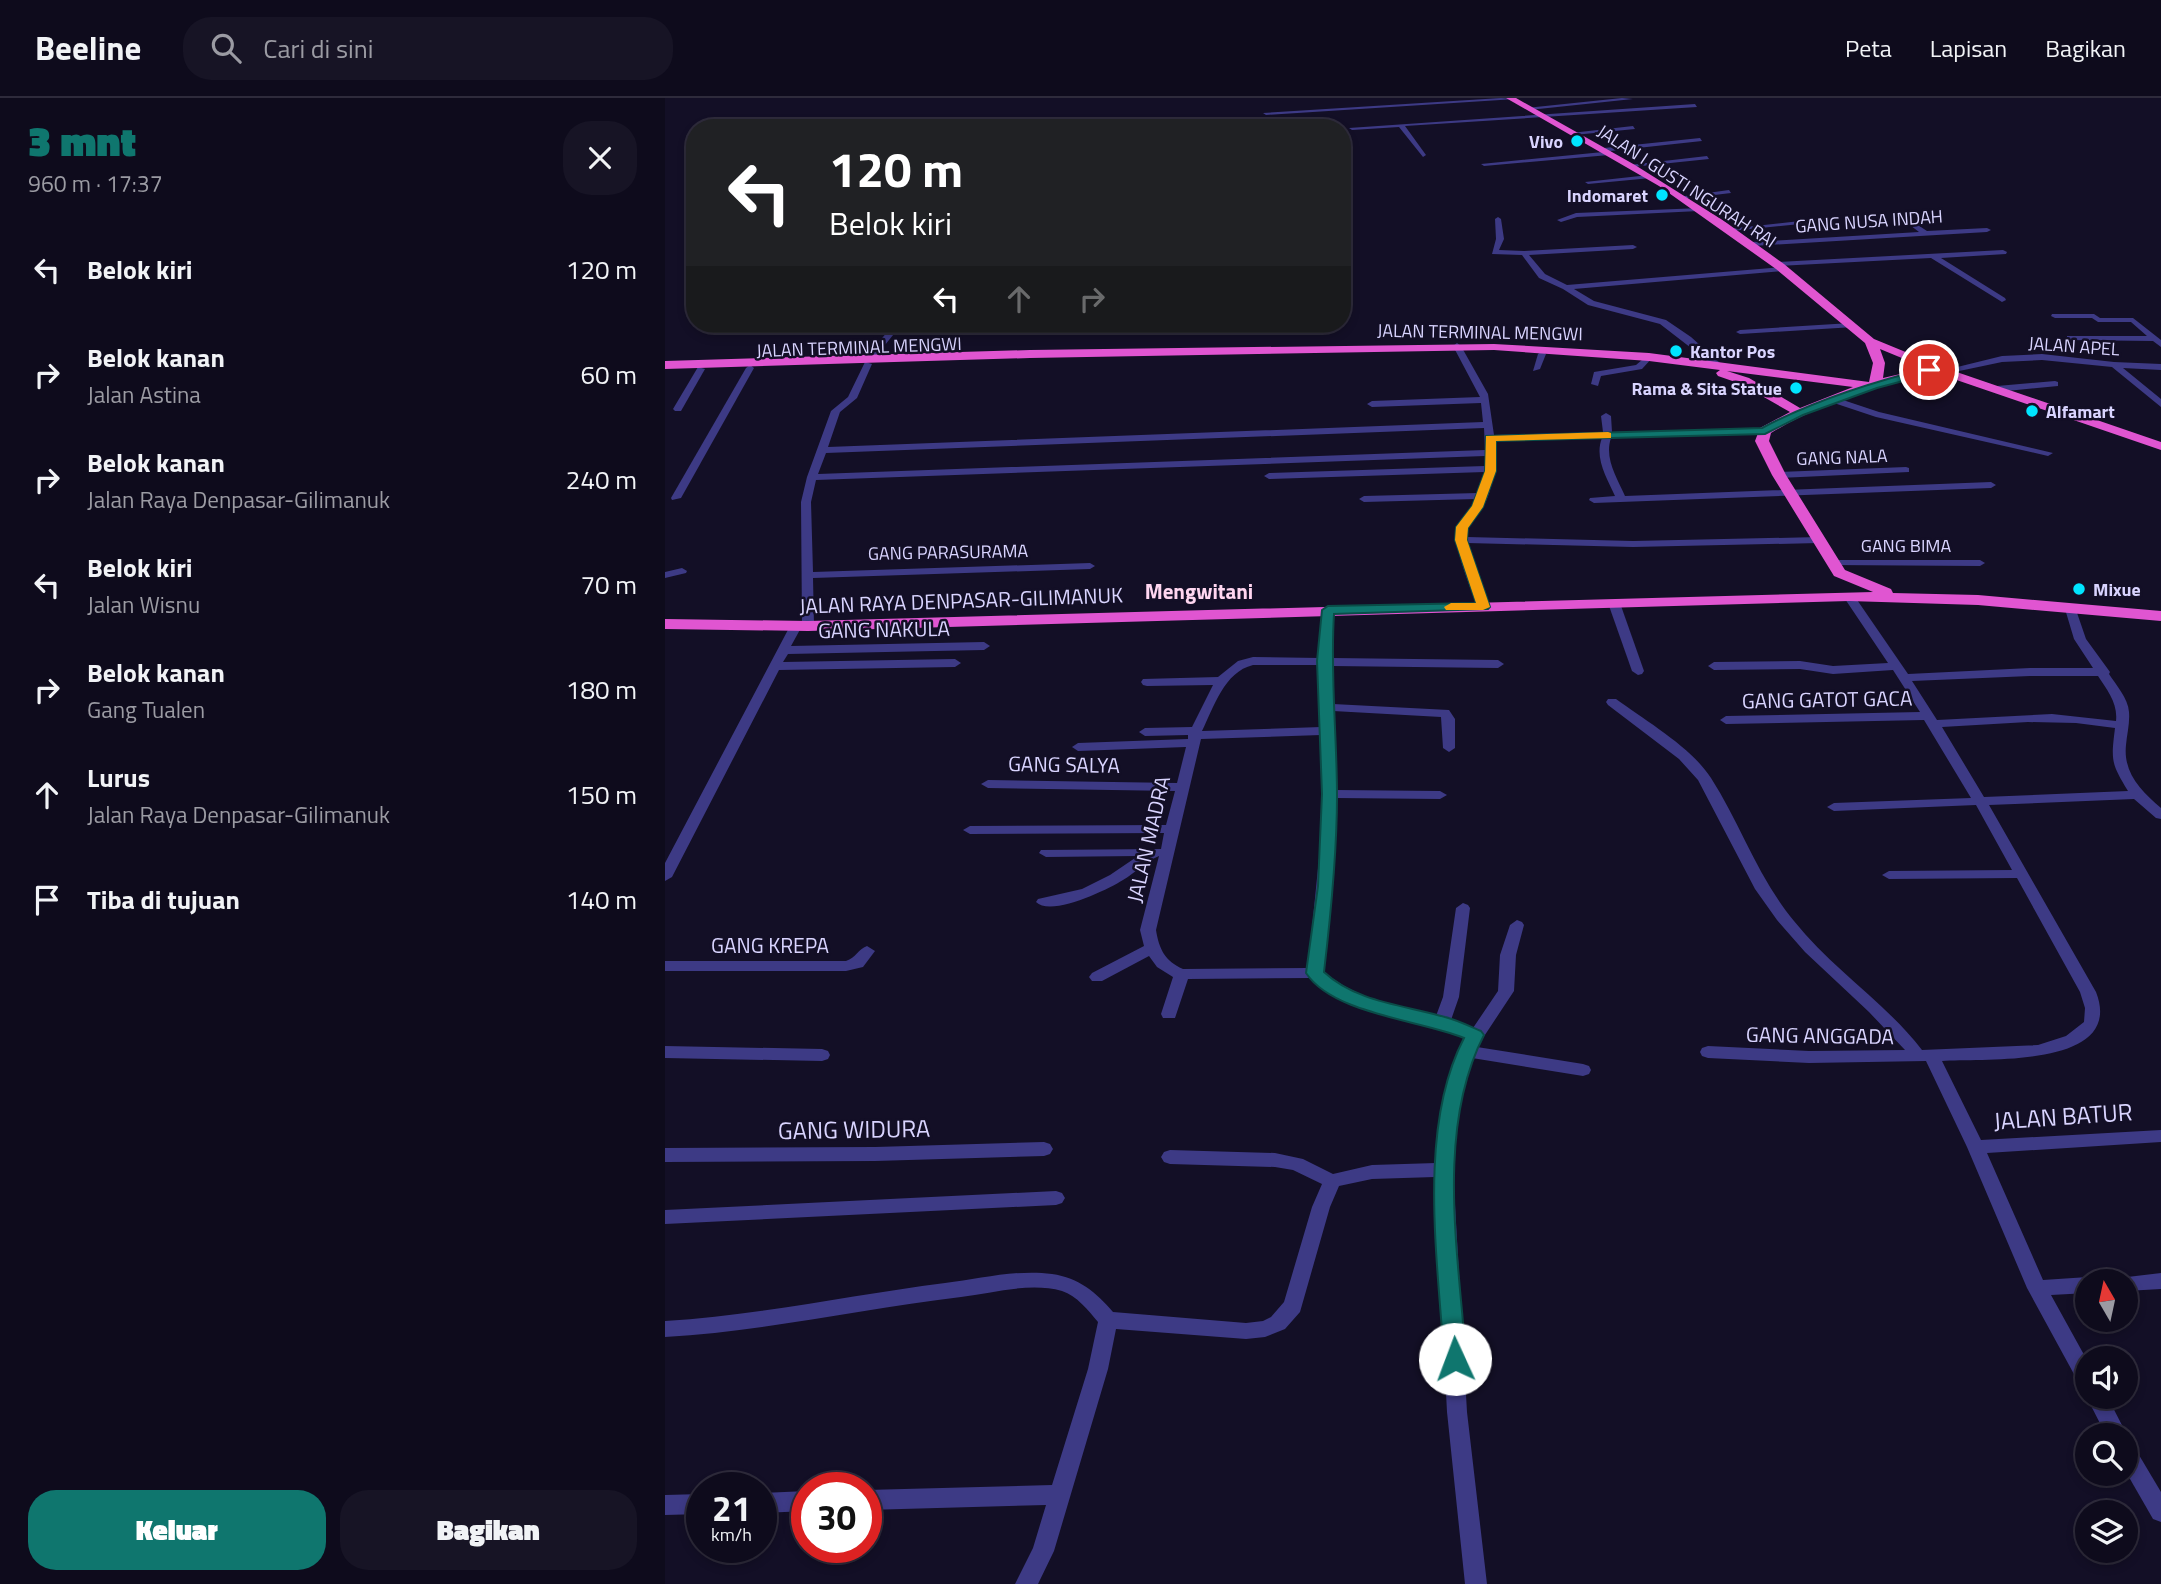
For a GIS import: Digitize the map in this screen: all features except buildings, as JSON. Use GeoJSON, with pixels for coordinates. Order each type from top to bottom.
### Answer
{"type":"FeatureCollection","features":[{"type":"Feature","properties":{"kind":"highway","name":"JALAN I GUSTI NGURAH RAI"},"geometry":{"type":"LineString","coordinates":[[1512,99],[1632,165],[1731,229],[1870,341],[1945,371]]}},
{"type":"Feature","properties":{"kind":"highway"},"geometry":{"type":"LineString","coordinates":[[1870,341],[1880,358],[1879,376],[1873,386]]}},
{"type":"Feature","properties":{"kind":"highway","name":"JALAN TERMINAL MENGWI"},"geometry":{"type":"LineString","coordinates":[[665,368],[869,361],[1457,349],[1717,365],[1873,386]]}},
{"type":"Feature","properties":{"kind":"highway","name":"JALAN TERMINAL MENGWI"},"geometry":{"type":"LineString","coordinates":[[1457,349],[1647,360],[1697,368],[1732,375],[1799,412]]}},
{"type":"Feature","properties":{"kind":"highway","name":"JALAN TERMINAL MENGWI"},"geometry":{"type":"LineString","coordinates":[[665,368],[750,368],[869,361]]}},
{"type":"Feature","properties":{"kind":"highway"},"geometry":{"type":"LineString","coordinates":[[1904,597],[1836,568],[1822,537],[1779,475],[1762,441],[1765,431],[1799,412],[1912,373],[1945,371],[2161,446]]}},
{"type":"Feature","properties":{"kind":"highway","name":"JALAN RAYA DENPASAR-GILIMANUK"},"geometry":{"type":"LineString","coordinates":[[1804,598],[1832,583],[1836,568]]}},
{"type":"Feature","properties":{"kind":"highway","name":"JALAN RAYA DENPASAR-GILIMANUK"},"geometry":{"type":"LineString","coordinates":[[665,624],[802,626],[1849,596],[1904,597],[2161,616]]}},
{"type":"Feature","properties":{"kind":"street"},"geometry":{"type":"LineString","coordinates":[[1388,98],[1423,155]]}},
{"type":"Feature","properties":{"kind":"street"},"geometry":{"type":"LineString","coordinates":[[1266,113],[1512,99]]}},
{"type":"Feature","properties":{"kind":"street"},"geometry":{"type":"LineString","coordinates":[[1529,108],[1630,99]]}},
{"type":"Feature","properties":{"kind":"street"},"geometry":{"type":"LineString","coordinates":[[1352,128],[1404,125],[1430,127],[1695,106]]}},
{"type":"Feature","properties":{"kind":"street"},"geometry":{"type":"LineString","coordinates":[[1574,133],[1633,128]]}},
{"type":"Feature","properties":{"kind":"street"},"geometry":{"type":"LineString","coordinates":[[1484,163],[1534,160],[1700,140]]}},
{"type":"Feature","properties":{"kind":"street"},"geometry":{"type":"LineString","coordinates":[[1621,159],[1660,156]]}},
{"type":"Feature","properties":{"kind":"street"},"geometry":{"type":"LineString","coordinates":[[1632,165],[1707,158]]}},
{"type":"Feature","properties":{"kind":"street"},"geometry":{"type":"LineString","coordinates":[[1534,160],[1540,167]]}},
{"type":"Feature","properties":{"kind":"street"},"geometry":{"type":"LineString","coordinates":[[1588,182],[1649,177]]}},
{"type":"Feature","properties":{"kind":"street"},"geometry":{"type":"LineString","coordinates":[[1614,187],[1661,184]]}},
{"type":"Feature","properties":{"kind":"street"},"geometry":{"type":"LineString","coordinates":[[1681,197],[1729,192]]}},
{"type":"Feature","properties":{"kind":"street"},"geometry":{"type":"LineString","coordinates":[[1561,220],[1576,215],[1699,209]]}},
{"type":"Feature","properties":{"kind":"street"},"geometry":{"type":"LineString","coordinates":[[1904,218],[1924,232]]}},
{"type":"Feature","properties":{"kind":"street"},"geometry":{"type":"LineString","coordinates":[[1498,219],[1500,239],[1495,252],[1633,247]]}},
{"type":"Feature","properties":{"kind":"street"},"geometry":{"type":"LineString","coordinates":[[1731,229],[1818,221]]}},
{"type":"Feature","properties":{"kind":"street","name":"GANG NUSA INDAH"},"geometry":{"type":"LineString","coordinates":[[1752,244],[1987,230]]}},
{"type":"Feature","properties":{"kind":"street"},"geometry":{"type":"LineString","coordinates":[[1524,253],[1542,276],[1591,303],[1663,322],[1688,339],[1717,365]]}},
{"type":"Feature","properties":{"kind":"street"},"geometry":{"type":"LineString","coordinates":[[1566,287],[1780,267],[2003,253]]}},
{"type":"Feature","properties":{"kind":"street"},"geometry":{"type":"LineString","coordinates":[[1933,256],[2002,300]]}},
{"type":"Feature","properties":{"kind":"street"},"geometry":{"type":"LineString","coordinates":[[2129,311],[2159,339]]}},
{"type":"Feature","properties":{"kind":"street"},"geometry":{"type":"LineString","coordinates":[[2055,316],[2133,320],[2159,339]]}},
{"type":"Feature","properties":{"kind":"street"},"geometry":{"type":"LineString","coordinates":[[1740,332],[1851,325]]}},
{"type":"Feature","properties":{"kind":"street"},"geometry":{"type":"LineString","coordinates":[[665,877],[785,650],[802,626],[807,575],[806,502],[811,477],[836,411],[852,398],[869,361],[891,333]]}},
{"type":"Feature","properties":{"kind":"street"},"geometry":{"type":"LineString","coordinates":[[2070,338],[2159,339]]}},
{"type":"Feature","properties":{"kind":"street"},"geometry":{"type":"LineString","coordinates":[[1457,349],[1481,385],[1490,438],[1490,469],[1483,496],[1462,527],[1461,540],[1483,607]]}},
{"type":"Feature","properties":{"kind":"street"},"geometry":{"type":"LineString","coordinates":[[1536,369],[1542,354]]}},
{"type":"Feature","properties":{"kind":"street","name":"JALAN APEL"},"geometry":{"type":"LineString","coordinates":[[1945,371],[2003,359],[2036,357],[2161,367]]}},
{"type":"Feature","properties":{"kind":"street"},"geometry":{"type":"LineString","coordinates":[[1595,384],[1597,374],[1639,368],[1647,360]]}},
{"type":"Feature","properties":{"kind":"street"},"geometry":{"type":"LineString","coordinates":[[2114,365],[2161,404]]}},
{"type":"Feature","properties":{"kind":"street"},"geometry":{"type":"LineString","coordinates":[[676,498],[750,368]]}},
{"type":"Feature","properties":{"kind":"street"},"geometry":{"type":"LineString","coordinates":[[678,409],[701,369]]}},
{"type":"Feature","properties":{"kind":"street"},"geometry":{"type":"LineString","coordinates":[[1997,389],[2055,384]]}},
{"type":"Feature","properties":{"kind":"street"},"geometry":{"type":"LineString","coordinates":[[1372,404],[1485,400]]}},
{"type":"Feature","properties":{"kind":"street"},"geometry":{"type":"LineString","coordinates":[[1834,400],[1876,414],[2048,453]]}},
{"type":"Feature","properties":{"kind":"street"},"geometry":{"type":"LineString","coordinates":[[1606,416],[1608,435],[1603,445],[1603,455],[1622,500]]}},
{"type":"Feature","properties":{"kind":"street"},"geometry":{"type":"LineString","coordinates":[[822,450],[1488,425]]}},
{"type":"Feature","properties":{"kind":"street"},"geometry":{"type":"LineString","coordinates":[[1490,438],[1765,431]]}},
{"type":"Feature","properties":{"kind":"street"},"geometry":{"type":"LineString","coordinates":[[811,477],[1490,453]]}},
{"type":"Feature","properties":{"kind":"street"},"geometry":{"type":"LineString","coordinates":[[1269,476],[1490,469]]}},
{"type":"Feature","properties":{"kind":"street","name":"GANG NALA"},"geometry":{"type":"LineString","coordinates":[[1779,475],[1906,470]]}},
{"type":"Feature","properties":{"kind":"street"},"geometry":{"type":"LineString","coordinates":[[1594,500],[1991,485]]}},
{"type":"Feature","properties":{"kind":"street"},"geometry":{"type":"LineString","coordinates":[[1364,499],[1483,496]]}},
{"type":"Feature","properties":{"kind":"street"},"geometry":{"type":"LineString","coordinates":[[1461,540],[1633,544],[1822,537]]}},
{"type":"Feature","properties":{"kind":"street","name":"GANG BIMA"},"geometry":{"type":"LineString","coordinates":[[1836,568],[1980,563]]}},
{"type":"Feature","properties":{"kind":"street","name":"GANG PARASURAMA"},"geometry":{"type":"LineString","coordinates":[[807,575],[1090,566]]}},
{"type":"Feature","properties":{"kind":"street"},"geometry":{"type":"LineString","coordinates":[[665,575],[682,571]]}},
{"type":"Feature","properties":{"kind":"street"},"geometry":{"type":"LineString","coordinates":[[1849,596],[1931,720],[2022,874]]}},
{"type":"Feature","properties":{"kind":"street"},"geometry":{"type":"LineString","coordinates":[[1614,603],[1638,671]]}},
{"type":"Feature","properties":{"kind":"street"},"geometry":{"type":"LineString","coordinates":[[2071,609],[2080,639],[2118,697],[2123,712],[2118,757],[2120,767],[2137,794],[2161,815]]}},
{"type":"Feature","properties":{"kind":"street"},"geometry":{"type":"LineString","coordinates":[[1315,973],[1327,886],[1329,794],[1324,661],[1328,610]]}},
{"type":"Feature","properties":{"kind":"street","name":"GANG NAKULA"},"geometry":{"type":"LineString","coordinates":[[785,650],[984,646]]}},
{"type":"Feature","properties":{"kind":"street"},"geometry":{"type":"LineString","coordinates":[[1147,682],[1221,681],[1242,664],[1254,661],[1498,664]]}},
{"type":"Feature","properties":{"kind":"street"},"geometry":{"type":"LineString","coordinates":[[777,666],[955,663]]}},
{"type":"Feature","properties":{"kind":"street"},"geometry":{"type":"LineString","coordinates":[[1714,666],[1800,665],[1833,670],[1901,672],[2103,672]]}},
{"type":"Feature","properties":{"kind":"street","name":"JALAN MADRA"},"geometry":{"type":"LineString","coordinates":[[1151,949],[1148,930],[1160,852],[1173,829],[1194,736],[1221,681]]}},
{"type":"Feature","properties":{"kind":"street"},"geometry":{"type":"LineString","coordinates":[[1612,702],[1684,756],[1705,778],[1762,889],[1773,905],[1796,933],[1925,1057],[1976,1147]]}},
{"type":"Feature","properties":{"kind":"street"},"geometry":{"type":"LineString","coordinates":[[1326,707],[1445,713],[1450,719],[1448,748]]}},
{"type":"Feature","properties":{"kind":"street","name":"GANG GATOT GACA"},"geometry":{"type":"LineString","coordinates":[[1726,720],[2058,719],[2099,720],[2122,726]]}},
{"type":"Feature","properties":{"kind":"street"},"geometry":{"type":"LineString","coordinates":[[1078,747],[1194,736],[1327,731]]}},
{"type":"Feature","properties":{"kind":"street"},"geometry":{"type":"LineString","coordinates":[[1145,732],[1194,736]]}},
{"type":"Feature","properties":{"kind":"street","name":"GANG SALYA"},"geometry":{"type":"LineString","coordinates":[[988,784],[1181,787]]}},
{"type":"Feature","properties":{"kind":"street"},"geometry":{"type":"LineString","coordinates":[[1329,794],[1440,795]]}},
{"type":"Feature","properties":{"kind":"street"},"geometry":{"type":"LineString","coordinates":[[1834,807],[2137,794]]}},
{"type":"Feature","properties":{"kind":"street"},"geometry":{"type":"LineString","coordinates":[[970,830],[1173,829]]}},
{"type":"Feature","properties":{"kind":"street"},"geometry":{"type":"LineString","coordinates":[[1046,853],[1160,852]]}},
{"type":"Feature","properties":{"kind":"street"},"geometry":{"type":"LineString","coordinates":[[1043,902],[1070,898],[1108,883],[1160,852]]}},
{"type":"Feature","properties":{"kind":"street"},"geometry":{"type":"LineString","coordinates":[[1889,875],[2022,874]]}},
{"type":"Feature","properties":{"kind":"street","name":"GANG ANGGADA"},"geometry":{"type":"LineString","coordinates":[[1708,1052],[1751,1056],[1925,1057],[2030,1051],[2057,1046],[2084,1032],[2094,1020],[2088,992],[2022,874]]}},
{"type":"Feature","properties":{"kind":"street"},"geometry":{"type":"LineString","coordinates":[[1441,1022],[1451,997],[1463,908]]}},
{"type":"Feature","properties":{"kind":"street"},"geometry":{"type":"LineString","coordinates":[[1476,1584],[1457,1412],[1444,1170],[1451,1103],[1470,1043],[1506,991],[1508,955],[1517,925]]}},
{"type":"Feature","properties":{"kind":"street"},"geometry":{"type":"LineString","coordinates":[[1097,978],[1151,949],[1159,962],[1182,974],[1315,973],[1330,988],[1357,999],[1441,1022],[1470,1043],[1583,1070]]}},
{"type":"Feature","properties":{"kind":"street","name":"GANG KREPA"},"geometry":{"type":"LineString","coordinates":[[665,966],[846,966],[861,961],[867,951]]}},
{"type":"Feature","properties":{"kind":"street"},"geometry":{"type":"LineString","coordinates":[[1169,1014],[1182,974]]}},
{"type":"Feature","properties":{"kind":"street"},"geometry":{"type":"LineString","coordinates":[[665,1052],[822,1055]]}},
{"type":"Feature","properties":{"kind":"street","name":"JALAN BATUR"},"geometry":{"type":"LineString","coordinates":[[2075,1357],[2037,1288],[1976,1147],[2161,1136]]}},
{"type":"Feature","properties":{"kind":"street","name":"GANG WIDURA"},"geometry":{"type":"LineString","coordinates":[[665,1155],[875,1154],[1044,1149]]}},
{"type":"Feature","properties":{"kind":"street"},"geometry":{"type":"LineString","coordinates":[[1170,1157],[1275,1160],[1297,1164],[1332,1181],[1372,1172],[1444,1170]]}},
{"type":"Feature","properties":{"kind":"street"},"geometry":{"type":"LineString","coordinates":[[665,1329],[717,1327],[916,1294],[1046,1281],[1065,1284],[1084,1294],[1108,1320],[1245,1331],[1265,1329],[1278,1322],[1293,1306],[1321,1207],[1332,1181]]}},
{"type":"Feature","properties":{"kind":"street"},"geometry":{"type":"LineString","coordinates":[[665,1217],[1056,1198]]}},
{"type":"Feature","properties":{"kind":"street"},"geometry":{"type":"LineString","coordinates":[[2139,1282],[2161,1281]]}},
{"type":"Feature","properties":{"kind":"street"},"geometry":{"type":"LineString","coordinates":[[2037,1288],[2075,1286]]}},
{"type":"Feature","properties":{"kind":"street"},"geometry":{"type":"LineString","coordinates":[[1026,1584],[1043,1551],[1098,1369],[1108,1320]]}},
{"type":"Feature","properties":{"kind":"street"},"geometry":{"type":"LineString","coordinates":[[2138,1473],[2161,1512]]}},
{"type":"Feature","properties":{"kind":"street"},"geometry":{"type":"LineString","coordinates":[[882,1500],[1060,1495]]}},
{"type":"Feature","properties":{"kind":"street"},"geometry":{"type":"LineString","coordinates":[[665,1505],[686,1504]]}},
{"type":"Feature","properties":{"kind":"slow traffic"},"geometry":{"type":"LineString","coordinates":[[1451,607],[1483,607],[1461,540],[1462,527],[1483,496],[1490,471],[1490,438],[1608,435]]}},
{"type":"Feature","properties":{"kind":"place","name":"Vivo"},"geometry":{"type":"Point","coordinates":[1577,141]}},
{"type":"Feature","properties":{"kind":"place","name":"Indomaret"},"geometry":{"type":"Point","coordinates":[1662,195]}},
{"type":"Feature","properties":{"kind":"place","name":"Kantor Pos"},"geometry":{"type":"Point","coordinates":[1676,351]}},
{"type":"Feature","properties":{"kind":"place","name":"Rama & Sita Statue"},"geometry":{"type":"Point","coordinates":[1796,388]}},
{"type":"Feature","properties":{"kind":"place","name":"Alfamart"},"geometry":{"type":"Point","coordinates":[2032,411]}},
{"type":"Feature","properties":{"kind":"place","name":"Mixue"},"geometry":{"type":"Point","coordinates":[2079,589]}},
{"type":"Feature","properties":{"kind":"district","name":"Mengwitani"},"geometry":{"type":"Point","coordinates":[1199,591]}},
{"type":"Feature","properties":{"kind":"route"},"geometry":{"type":"LineString","coordinates":[[1455,1359],[1444,1170],[1451,1103],[1466,1051],[1474,1035],[1441,1022],[1357,999],[1330,988],[1315,973],[1327,886],[1329,794],[1324,661],[1328,610],[1483,607],[1461,540],[1462,527],[1483,496],[1490,471],[1490,438],[1765,431],[1799,412],[1912,373],[1929,370]]}}]}
